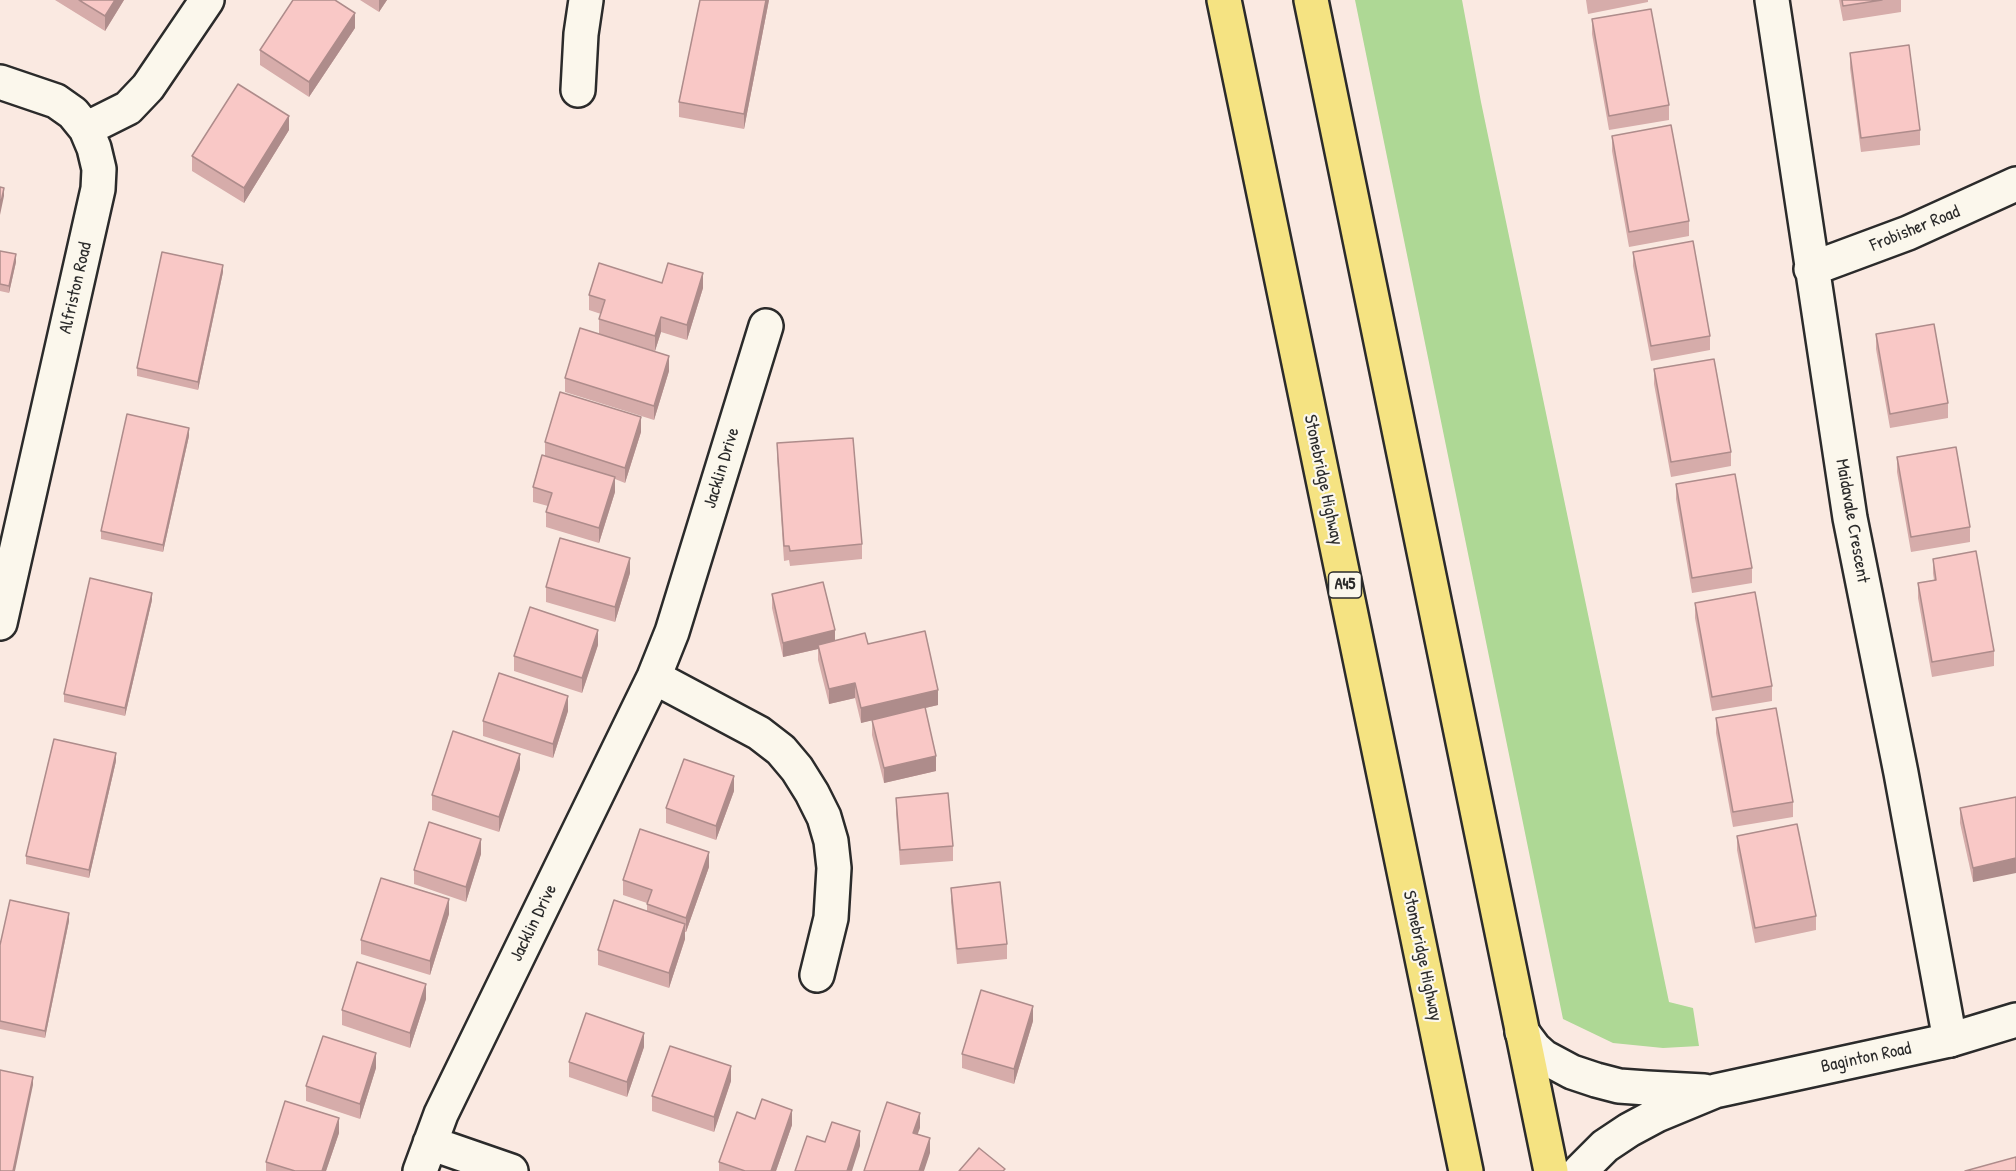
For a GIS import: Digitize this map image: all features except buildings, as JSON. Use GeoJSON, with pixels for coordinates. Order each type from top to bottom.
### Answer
{"type":"FeatureCollection","features":[{"type":"Feature","properties":{"kind":"highway","name":"Stonebridge Highway"},"geometry":{"type":"LineString","coordinates":[[1224,0],[1466,1171]]}},
{"type":"Feature","properties":{"kind":"highway"},"geometry":{"type":"LineString","coordinates":[[1311,0],[1551,1171]]}},
{"type":"Feature","properties":{"kind":"street"},"geometry":{"type":"LineString","coordinates":[[0,82],[56,101],[73,113],[86,129],[128,108],[148,87],[207,0]]}},
{"type":"Feature","properties":{"kind":"street"},"geometry":{"type":"LineString","coordinates":[[578,90],[581,34],[586,0]]}},
{"type":"Feature","properties":{"kind":"street","name":"Maidavale Crescent"},"geometry":{"type":"LineString","coordinates":[[1772,0],[1850,518],[1901,773],[1950,1040]]}},
{"type":"Feature","properties":{"kind":"street","name":"Alfriston Road"},"geometry":{"type":"LineString","coordinates":[[0,623],[98,189],[99,169],[86,129]]}},
{"type":"Feature","properties":{"kind":"street","name":"Frobisher Road"},"geometry":{"type":"LineString","coordinates":[[1811,269],[1908,233],[2016,184]]}},
{"type":"Feature","properties":{"kind":"street","name":"Jacklin Drive"},"geometry":{"type":"LineString","coordinates":[[425,1157],[441,1114],[654,677],[672,632],[766,326]]}},
{"type":"Feature","properties":{"kind":"street"},"geometry":{"type":"LineString","coordinates":[[654,677],[759,733],[781,750],[797,769],[812,793],[824,817],[831,841],[834,868],[831,918],[817,975]]}},
{"type":"Feature","properties":{"kind":"street","name":"Baginton Road"},"geometry":{"type":"LineString","coordinates":[[1580,1171],[1605,1146],[1629,1130],[1657,1114],[1714,1091],[1950,1040],[2016,1020]]}},
{"type":"Feature","properties":{"kind":"street","name":"Baginton Road"},"geometry":{"type":"LineString","coordinates":[[1522,1032],[1544,1057],[1572,1072],[1596,1080],[1619,1086],[1714,1091]]}},
{"type":"Feature","properties":{"kind":"street"},"geometry":{"type":"LineString","coordinates":[[425,1157],[511,1171]]}},
{"type":"Feature","properties":{"kind":"green space"},"geometry":{"type":"Polygon","coordinates":[[[1355,0],[1462,0],[1481,102],[1669,1002],[1693,1008],[1699,1046],[1663,1048],[1613,1043],[1563,1019],[1355,0]]]}}]}
